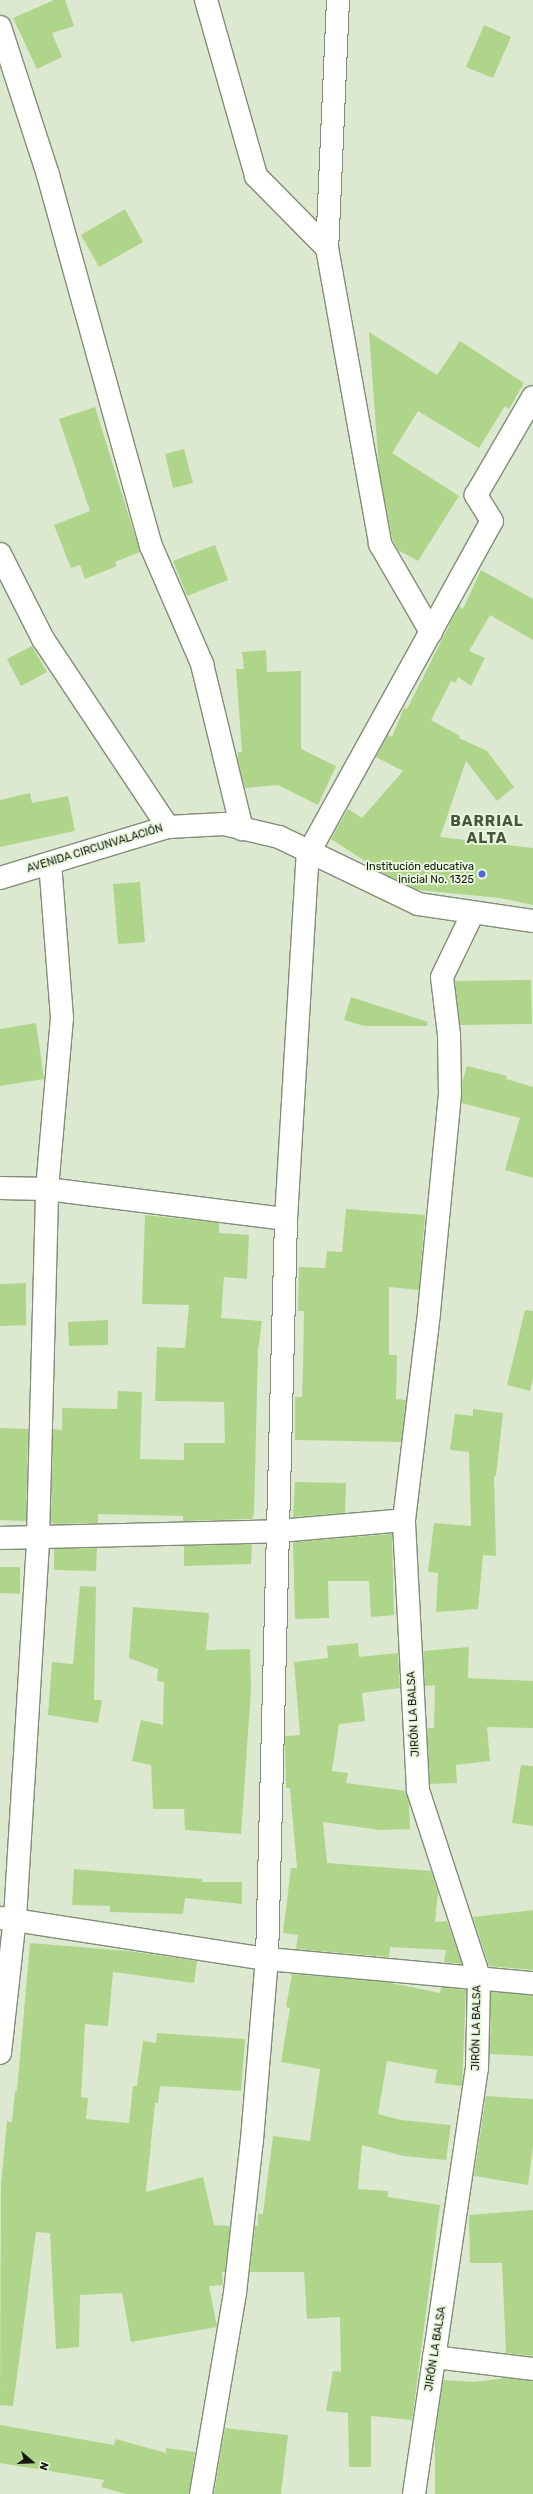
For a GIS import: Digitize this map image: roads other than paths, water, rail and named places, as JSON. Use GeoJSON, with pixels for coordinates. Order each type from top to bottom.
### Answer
{"type":"FeatureCollection","features":[{"type":"Feature","properties":{"kind":"street"},"geometry":{"type":"LineString","coordinates":[[206,0],[256,176],[327,248]]}},
{"type":"Feature","properties":{"kind":"street"},"geometry":{"type":"LineString","coordinates":[[338,0],[327,248],[380,544],[431,632]]}},
{"type":"Feature","properties":{"kind":"street"},"geometry":{"type":"LineString","coordinates":[[0,27],[48,175],[151,546],[202,664],[242,829]]}},
{"type":"Feature","properties":{"kind":"street"},"geometry":{"type":"LineString","coordinates":[[201,2494],[235,2293],[252,2140],[267,1959],[286,1219],[308,854],[492,520],[476,495],[533,396]]}},
{"type":"Feature","properties":{"kind":"street"},"geometry":{"type":"LineString","coordinates":[[0,554],[43,639],[168,827]]}},
{"type":"Feature","properties":{"kind":"street","name":"AVENIDA CIRCUNVALACIÓN"},"geometry":{"type":"LineString","coordinates":[[0,878],[168,827],[224,824],[279,837],[308,854],[418,904],[533,921]]}},
{"type":"Feature","properties":{"kind":"street"},"geometry":{"type":"LineString","coordinates":[[0,2053],[7,1918],[38,1538],[47,1190],[62,1018],[50,863]]}},
{"type":"Feature","properties":{"kind":"street","name":"JIRÓN LA BALSA"},"geometry":{"type":"LineString","coordinates":[[414,2494],[477,2068],[479,1977],[418,1790],[404,1520],[430,1312],[450,1093],[449,1035],[442,976],[473,913]]}},
{"type":"Feature","properties":{"kind":"street"},"geometry":{"type":"LineString","coordinates":[[0,1188],[47,1190],[286,1219]]}},
{"type":"Feature","properties":{"kind":"street"},"geometry":{"type":"LineString","coordinates":[[0,1538],[279,1531],[404,1520]]}},
{"type":"Feature","properties":{"kind":"street"},"geometry":{"type":"LineString","coordinates":[[7,1918],[267,1959],[533,1983]]}},
{"type":"Feature","properties":{"kind":"street"},"geometry":{"type":"LineString","coordinates":[[434,2358],[533,2369]]}},
{"type":"Feature","properties":{"kind":"place","name":"Institución educativa inicial No. 1325"},"geometry":{"type":"Point","coordinates":[482,874]}},
{"type":"Feature","properties":{"kind":"district","name":"BARRIAL ALTA"},"geometry":{"type":"Point","coordinates":[487,830]}}]}
